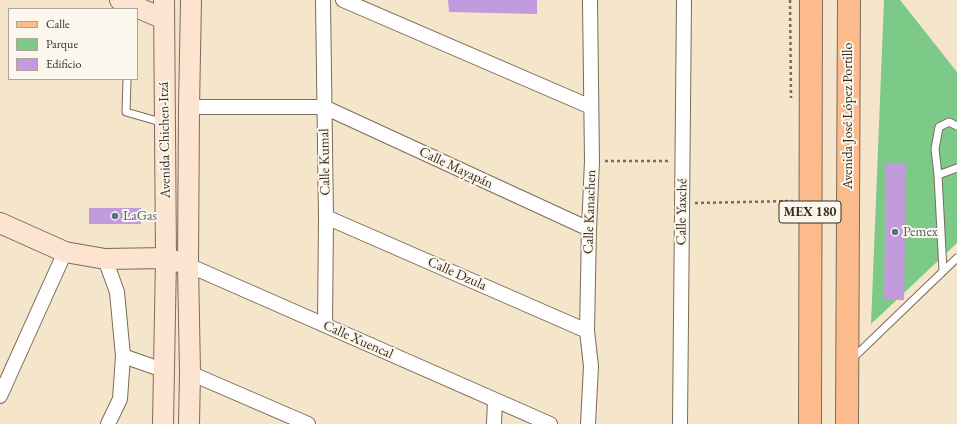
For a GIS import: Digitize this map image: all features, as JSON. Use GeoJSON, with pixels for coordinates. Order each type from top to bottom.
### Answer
{"type":"FeatureCollection","features":[{"type":"Feature","properties":{"kind":"main road","name":"Avenida Chichen-Itzá"},"geometry":{"type":"LineString","coordinates":[[189,424],[190,373],[188,265],[191,0]]}},
{"type":"Feature","properties":{"kind":"main road","name":"MEX 180"},"geometry":{"type":"LineString","coordinates":[[810,424],[811,0]]}},
{"type":"Feature","properties":{"kind":"main road","name":"Avenida José López Portillo"},"geometry":{"type":"LineString","coordinates":[[847,424],[849,0]]}},
{"type":"Feature","properties":{"kind":"main road"},"geometry":{"type":"LineString","coordinates":[[126,4],[164,9]]}},
{"type":"Feature","properties":{"kind":"main road","name":"Avenida Chichen-Itzá"},"geometry":{"type":"LineString","coordinates":[[162,424],[166,258],[164,9]]}},
{"type":"Feature","properties":{"kind":"main road","name":"Calle Xuencal"},"geometry":{"type":"LineString","coordinates":[[0,223],[65,252],[105,259],[166,258],[188,265]]}},
{"type":"Feature","properties":{"kind":"street","name":"Calle Kumal"},"geometry":{"type":"LineString","coordinates":[[323,0],[326,217],[325,325]]}},
{"type":"Feature","properties":{"kind":"street"},"geometry":{"type":"LineString","coordinates":[[343,0],[591,106]]}},
{"type":"Feature","properties":{"kind":"street","name":"Calle Kanachen"},"geometry":{"type":"LineString","coordinates":[[588,424],[591,366],[587,331],[592,161],[590,0]]}},
{"type":"Feature","properties":{"kind":"street","name":"Calle Yaxché"},"geometry":{"type":"LineString","coordinates":[[680,424],[684,0]]}},
{"type":"Feature","properties":{"kind":"street"},"geometry":{"type":"LineString","coordinates":[[189,107],[324,107]]}},
{"type":"Feature","properties":{"kind":"street","name":"Calle Mayapán"},"geometry":{"type":"LineString","coordinates":[[324,107],[589,229]]}},
{"type":"Feature","properties":{"kind":"street","name":"Calle Dzula"},"geometry":{"type":"LineString","coordinates":[[326,217],[587,331]]}},
{"type":"Feature","properties":{"kind":"street"},"geometry":{"type":"LineString","coordinates":[[0,396],[65,252]]}},
{"type":"Feature","properties":{"kind":"street"},"geometry":{"type":"LineString","coordinates":[[105,259],[117,292],[123,356],[120,399],[108,424]]}},
{"type":"Feature","properties":{"kind":"street","name":"Calle Xuencal"},"geometry":{"type":"LineString","coordinates":[[188,265],[550,424]]}},
{"type":"Feature","properties":{"kind":"street"},"geometry":{"type":"LineString","coordinates":[[123,356],[163,370]]}},
{"type":"Feature","properties":{"kind":"street"},"geometry":{"type":"LineString","coordinates":[[190,373],[308,424]]}},
{"type":"Feature","properties":{"kind":"street"},"geometry":{"type":"LineString","coordinates":[[494,424],[495,400]]}},
{"type":"Feature","properties":{"kind":"lane"},"geometry":{"type":"LineString","coordinates":[[127,80],[126,112],[164,123]]}},
{"type":"Feature","properties":{"kind":"lane"},"geometry":{"type":"LineString","coordinates":[[943,271],[938,175],[935,149],[939,127],[950,122],[957,126]]}},
{"type":"Feature","properties":{"kind":"lane"},"geometry":{"type":"LineString","coordinates":[[938,175],[957,168]]}},
{"type":"Feature","properties":{"kind":"lane"},"geometry":{"type":"LineString","coordinates":[[847,364],[957,258]]}},
{"type":"Feature","properties":{"kind":"path"},"geometry":{"type":"LineString","coordinates":[[592,161],[682,161]]}},
{"type":"Feature","properties":{"kind":"path"},"geometry":{"type":"LineString","coordinates":[[692,203],[793,201]]}},
{"type":"Feature","properties":{"kind":"green space"},"geometry":{"type":"Polygon","coordinates":[[[884,0],[900,0],[957,72],[957,243],[871,324],[884,0]]]}},
{"type":"Feature","properties":{"kind":"building"},"geometry":{"type":"Polygon","coordinates":[[[448,0],[537,0],[537,14],[449,12],[448,0]]]}},
{"type":"Feature","properties":{"kind":"building","name":"Pemex"},"geometry":{"type":"Polygon","coordinates":[[[886,163],[906,164],[904,300],[884,300],[886,163]]]}},
{"type":"Feature","properties":{"kind":"building","name":"LaGas"},"geometry":{"type":"Polygon","coordinates":[[[89,208],[141,208],[141,224],[89,224],[89,208]]]}},
{"type":"Feature","properties":{"kind":"place","name":"LaGas"},"geometry":{"type":"Point","coordinates":[115,216]}},
{"type":"Feature","properties":{"kind":"place","name":"Pemex"},"geometry":{"type":"Point","coordinates":[895,232]}}]}
